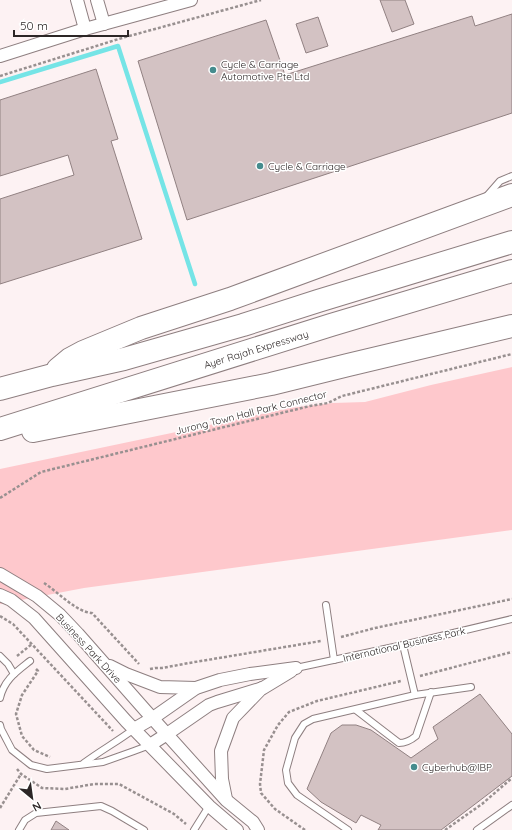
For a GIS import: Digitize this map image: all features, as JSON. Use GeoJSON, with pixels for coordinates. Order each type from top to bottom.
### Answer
{"type":"FeatureCollection","features":[{"type":"Feature","properties":{"kind":"highway"},"geometry":{"type":"LineString","coordinates":[[52,375],[76,355],[141,328],[230,299],[512,195]]}},
{"type":"Feature","properties":{"kind":"highway"},"geometry":{"type":"LineString","coordinates":[[0,389],[124,358],[243,325],[512,242]]}},
{"type":"Feature","properties":{"kind":"highway","name":"Ayer Rajah Expressway"},"geometry":{"type":"LineString","coordinates":[[0,429],[331,325],[512,271]]}},
{"type":"Feature","properties":{"kind":"highway"},"geometry":{"type":"LineString","coordinates":[[0,438],[271,384],[512,326]]}},
{"type":"Feature","properties":{"kind":"street"},"geometry":{"type":"LineString","coordinates":[[77,0],[86,29]]}},
{"type":"Feature","properties":{"kind":"street"},"geometry":{"type":"LineString","coordinates":[[97,0],[104,24]]}},
{"type":"Feature","properties":{"kind":"street"},"geometry":{"type":"LineString","coordinates":[[0,56],[86,29],[191,0]]}},
{"type":"Feature","properties":{"kind":"street","name":"Business Park Drive"},"geometry":{"type":"LineString","coordinates":[[0,574],[37,596],[60,615],[167,734]]}},
{"type":"Feature","properties":{"kind":"street","name":"Business Park Drive"},"geometry":{"type":"LineString","coordinates":[[0,595],[11,600],[34,618],[150,745]]}},
{"type":"Feature","properties":{"kind":"street"},"geometry":{"type":"LineString","coordinates":[[102,661],[126,674],[160,687],[196,688]]}},
{"type":"Feature","properties":{"kind":"street","name":"International Business Park"},"geometry":{"type":"LineString","coordinates":[[134,729],[196,688],[250,674],[296,668]]}},
{"type":"Feature","properties":{"kind":"street","name":"International Business Park"},"geometry":{"type":"LineString","coordinates":[[150,745],[209,705],[263,688],[296,668]]}},
{"type":"Feature","properties":{"kind":"street"},"geometry":{"type":"LineString","coordinates":[[226,800],[222,779],[221,751],[233,718],[263,688]]}},
{"type":"Feature","properties":{"kind":"street"},"geometry":{"type":"LineString","coordinates":[[167,734],[226,800],[253,822],[258,830]]}},
{"type":"Feature","properties":{"kind":"street"},"geometry":{"type":"LineString","coordinates":[[150,745],[209,806],[237,830]]}},
{"type":"Feature","properties":{"kind":"lane"},"geometry":{"type":"LineString","coordinates":[[474,209],[500,182],[512,176]]}},
{"type":"Feature","properties":{"kind":"lane"},"geometry":{"type":"LineString","coordinates":[[326,605],[334,660]]}},
{"type":"Feature","properties":{"kind":"lane","name":"International Business Park"},"geometry":{"type":"LineString","coordinates":[[296,668],[512,620]]}},
{"type":"Feature","properties":{"kind":"lane"},"geometry":{"type":"LineString","coordinates":[[403,645],[415,694]]}},
{"type":"Feature","properties":{"kind":"lane"},"geometry":{"type":"LineString","coordinates":[[0,656],[8,664],[14,674]]}},
{"type":"Feature","properties":{"kind":"lane"},"geometry":{"type":"LineString","coordinates":[[0,698],[1,692],[8,680],[30,661]]}},
{"type":"Feature","properties":{"kind":"lane"},"geometry":{"type":"LineString","coordinates":[[348,830],[297,795],[288,783],[286,770],[295,738],[304,724],[313,719],[356,710],[415,694],[471,687]]}},
{"type":"Feature","properties":{"kind":"lane"},"geometry":{"type":"LineString","coordinates":[[356,710],[399,743],[405,743],[416,736],[430,692]]}},
{"type":"Feature","properties":{"kind":"lane"},"geometry":{"type":"LineString","coordinates":[[0,725],[12,750],[31,765],[47,769],[103,762],[150,745]]}},
{"type":"Feature","properties":{"kind":"lane"},"geometry":{"type":"LineString","coordinates":[[82,764],[134,729]]}},
{"type":"Feature","properties":{"kind":"lane"},"geometry":{"type":"LineString","coordinates":[[478,830],[512,805]]}},
{"type":"Feature","properties":{"kind":"lane"},"geometry":{"type":"LineString","coordinates":[[19,830],[25,820],[36,813],[101,806],[144,830]]}},
{"type":"Feature","properties":{"kind":"lane"},"geometry":{"type":"LineString","coordinates":[[194,830],[209,806]]}},
{"type":"Feature","properties":{"kind":"path"},"geometry":{"type":"LineString","coordinates":[[0,76],[122,38],[260,0]]}},
{"type":"Feature","properties":{"kind":"path","name":"Jurong Town Hall Park Connector"},"geometry":{"type":"LineString","coordinates":[[0,498],[41,472],[310,406],[328,403],[342,396],[512,354]]}},
{"type":"Feature","properties":{"kind":"path"},"geometry":{"type":"LineString","coordinates":[[70,602],[78,609],[86,613],[92,613],[142,668]]}},
{"type":"Feature","properties":{"kind":"path"},"geometry":{"type":"LineString","coordinates":[[0,616],[13,624],[113,731],[107,735]]}},
{"type":"Feature","properties":{"kind":"path"},"geometry":{"type":"LineString","coordinates":[[411,678],[512,652]]}},
{"type":"Feature","properties":{"kind":"path"},"geometry":{"type":"LineString","coordinates":[[30,661],[38,671],[22,695],[16,714],[22,736],[34,750],[56,759]]}},
{"type":"Feature","properties":{"kind":"path"},"geometry":{"type":"LineString","coordinates":[[148,669],[162,668]]}},
{"type":"Feature","properties":{"kind":"path"},"geometry":{"type":"LineString","coordinates":[[17,769],[21,774],[42,788],[64,789],[94,784],[119,784],[174,814],[194,830]]}},
{"type":"Feature","properties":{"kind":"path"},"geometry":{"type":"LineString","coordinates":[[0,808],[21,774]]}},
{"type":"Feature","properties":{"kind":"path"},"geometry":{"type":"LineString","coordinates":[[445,830],[482,804],[512,778]]}},
{"type":"Feature","properties":{"kind":"shaded area"},"geometry":{"type":"Polygon","coordinates":[[[512,367],[512,530],[84,588],[0,604],[0,469],[290,408],[333,403],[365,402],[431,385],[512,367]]]}},
{"type":"Feature","properties":{"kind":"building"},"geometry":{"type":"Polygon","coordinates":[[[380,0],[405,0],[414,24],[392,32],[380,0]]]}},
{"type":"Feature","properties":{"kind":"building","name":"Cycle & Carriage"},"geometry":{"type":"Polygon","coordinates":[[[512,14],[512,113],[187,220],[138,61],[266,20],[285,75],[472,16],[475,26],[512,14]]]}},
{"type":"Feature","properties":{"kind":"building"},"geometry":{"type":"Polygon","coordinates":[[[318,17],[328,46],[306,53],[296,24],[318,17]]]}},
{"type":"Feature","properties":{"kind":"building"},"geometry":{"type":"Polygon","coordinates":[[[96,69],[118,139],[111,141],[142,239],[0,284],[0,199],[74,175],[68,155],[0,176],[0,100],[96,69]]]}},
{"type":"Feature","properties":{"kind":"building","name":"Cyberhub@IBP"},"geometry":{"type":"Polygon","coordinates":[[[480,694],[512,734],[512,776],[441,830],[378,830],[381,825],[361,815],[356,823],[321,802],[307,789],[331,733],[342,725],[356,725],[371,730],[411,758],[438,739],[433,727],[480,694]]]}},
{"type":"Feature","properties":{"kind":"building"},"geometry":{"type":"Polygon","coordinates":[[[56,821],[69,830],[51,830],[56,821]]]}},
{"type":"Feature","properties":{"kind":"waterway"},"geometry":{"type":"LineString","coordinates":[[0,82],[118,46],[195,284]]}},
{"type":"Feature","properties":{"kind":"place","name":"Cycle & Carriage Automotive Pte Ltd"},"geometry":{"type":"Point","coordinates":[213,70]}},
{"type":"Feature","properties":{"kind":"place","name":"Cycle & Carriage"},"geometry":{"type":"Point","coordinates":[260,166]}},
{"type":"Feature","properties":{"kind":"place","name":"Cyberhub@IBP"},"geometry":{"type":"Point","coordinates":[414,767]}}]}
